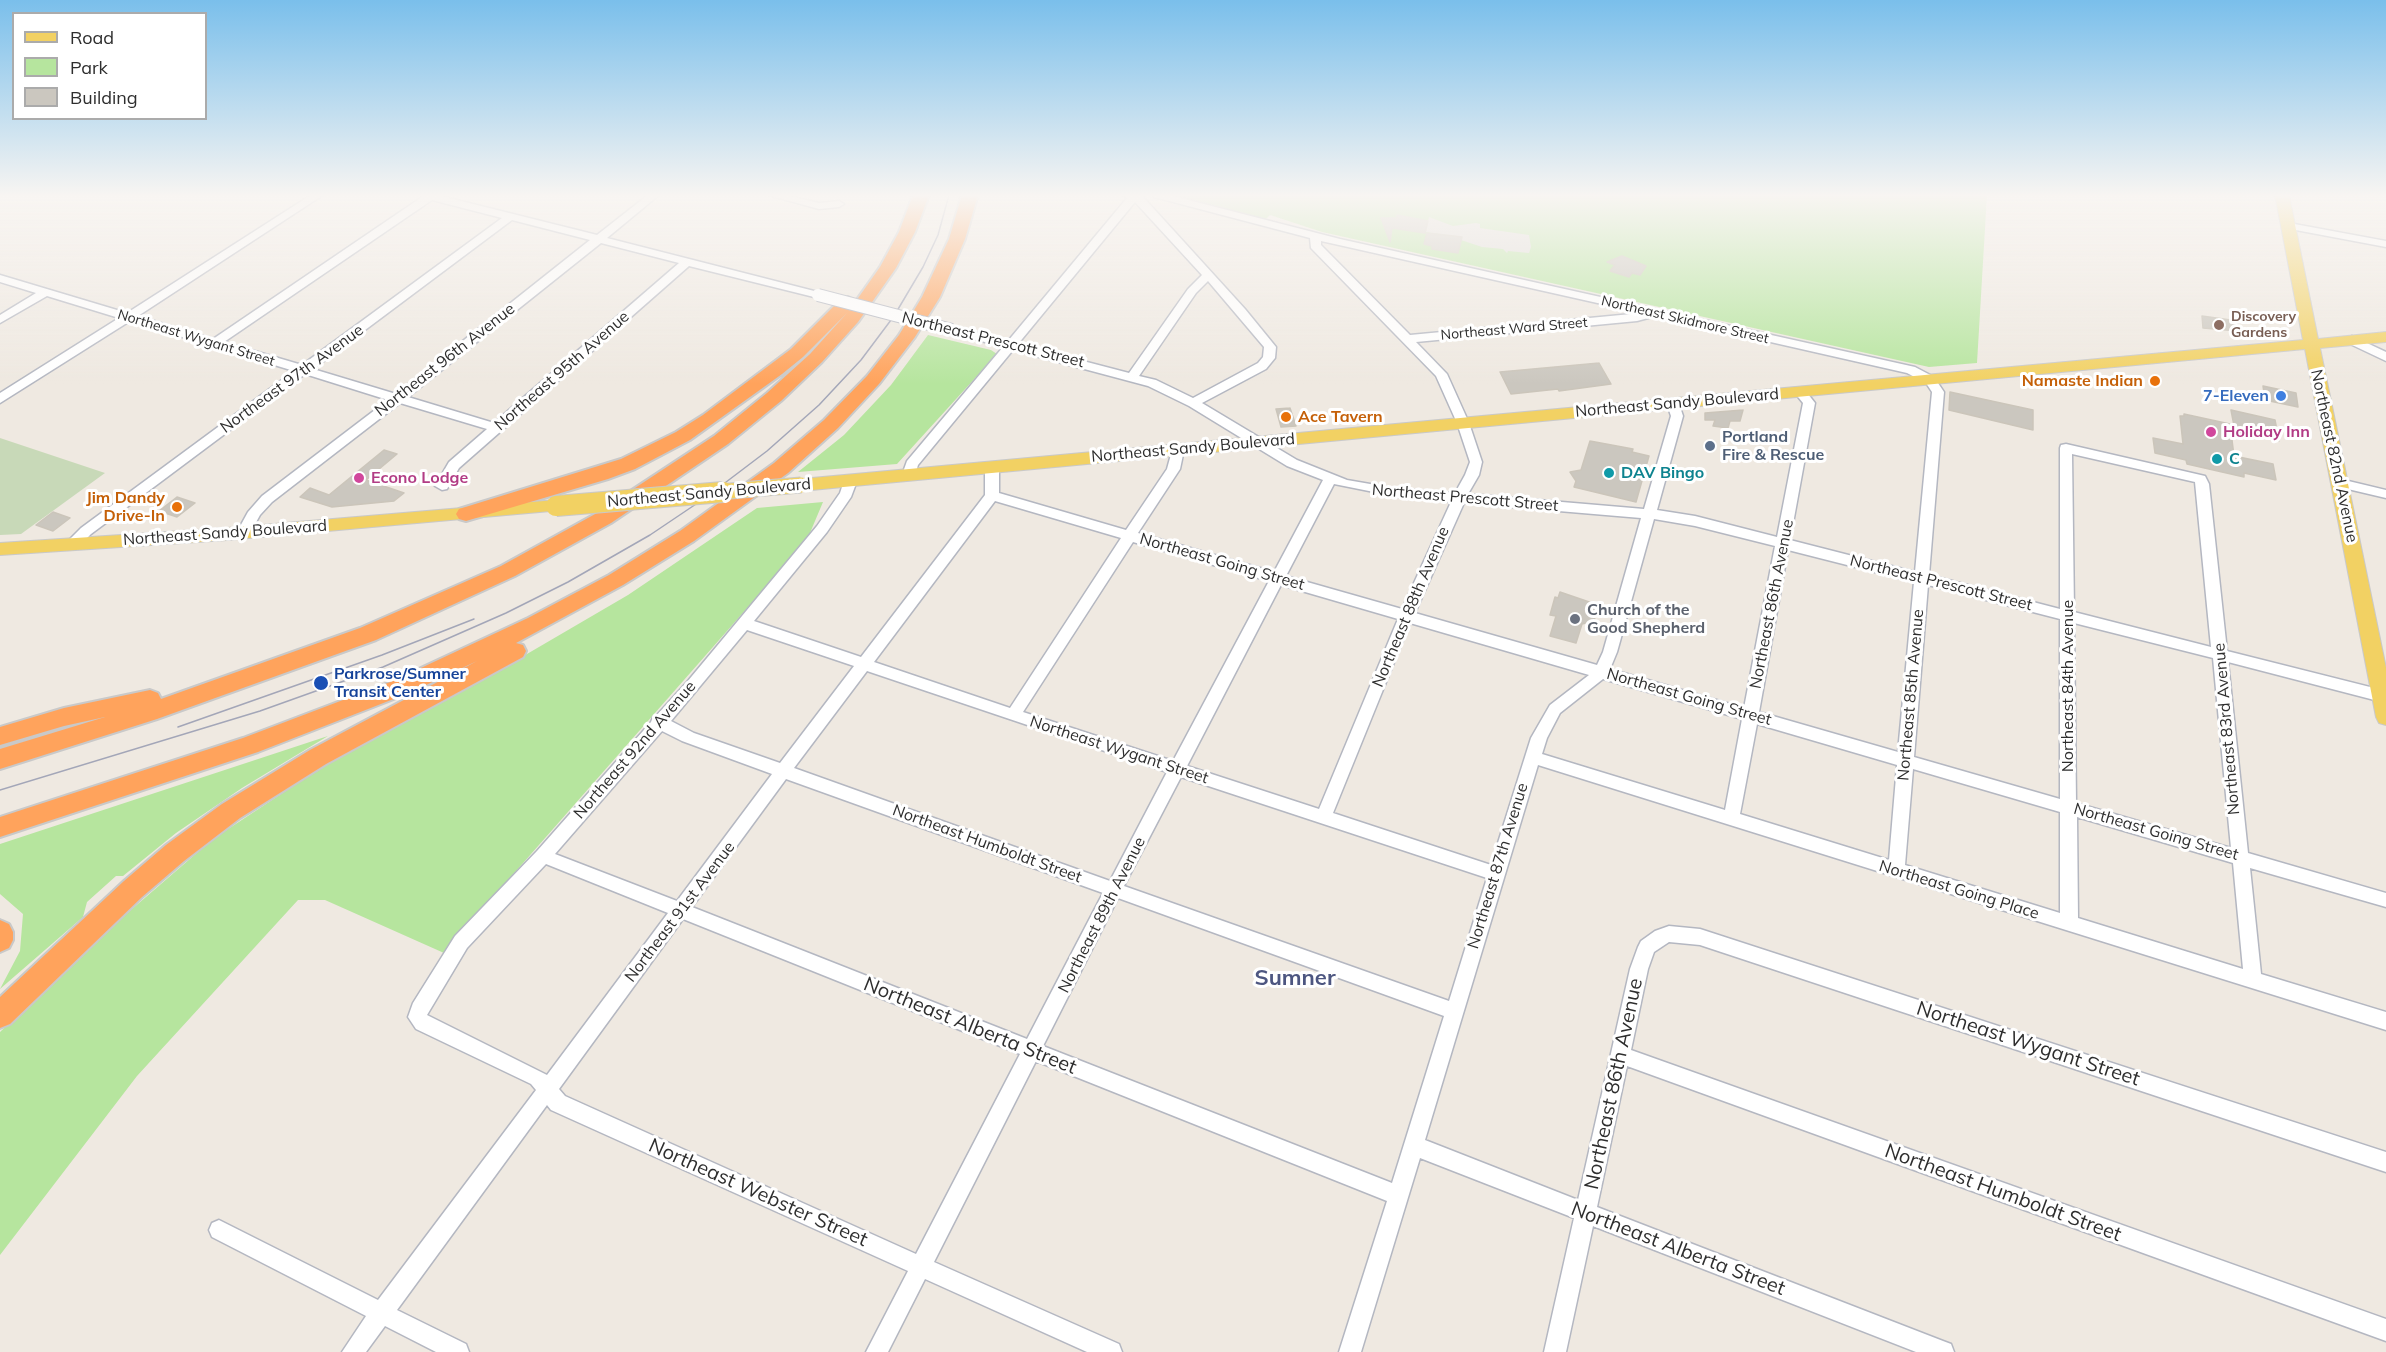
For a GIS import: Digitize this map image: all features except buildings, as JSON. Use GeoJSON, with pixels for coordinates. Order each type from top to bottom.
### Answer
{"type":"FeatureCollection","features":[{"type":"Feature","properties":{"kind":"highway"},"geometry":{"type":"LineString","coordinates":[[0,759],[149,713],[368,634],[471,588],[556,545],[663,481],[745,422],[796,376],[846,325],[893,258]]}},
{"type":"Feature","properties":{"kind":"highway"},"geometry":{"type":"LineString","coordinates":[[0,826],[230,753],[401,687],[493,646],[577,602],[653,558],[721,513],[807,446],[854,401],[891,358],[921,314],[949,258]]}},
{"type":"Feature","properties":{"kind":"highway"},"geometry":{"type":"LineString","coordinates":[[466,514],[601,474],[628,464],[683,436],[735,402],[790,359],[871,278],[888,268]]}},
{"type":"Feature","properties":{"kind":"highway"},"geometry":{"type":"LineString","coordinates":[[0,1015],[140,883],[175,853],[231,811],[318,757],[606,599],[679,552],[721,513]]}},
{"type":"Feature","properties":{"kind":"highway"},"geometry":{"type":"LineString","coordinates":[[0,736],[64,717],[242,680]]}},
{"type":"Feature","properties":{"kind":"highway"},"geometry":{"type":"LineString","coordinates":[[0,932],[0,940]]}},
{"type":"Feature","properties":{"kind":"main road","name":"Northeast 82nd Avenue"},"geometry":{"type":"LineString","coordinates":[[2295,258],[2384,697],[2386,717]]}},
{"type":"Feature","properties":{"kind":"main road","name":"Northeast Sandy Boulevard"},"geometry":{"type":"LineString","coordinates":[[0,549],[244,532],[850,481],[2386,337]]}},
{"type":"Feature","properties":{"kind":"street"},"geometry":{"type":"LineString","coordinates":[[0,399],[220,258]]}},
{"type":"Feature","properties":{"kind":"street"},"geometry":{"type":"LineString","coordinates":[[213,344],[337,258]]}},
{"type":"Feature","properties":{"kind":"street","name":"Northeast 97th Avenue"},"geometry":{"type":"LineString","coordinates":[[73,544],[86,531],[454,258]]}},
{"type":"Feature","properties":{"kind":"street","name":"Northeast 96th Avenue"},"geometry":{"type":"LineString","coordinates":[[244,532],[259,506],[574,258]]}},
{"type":"Feature","properties":{"kind":"street","name":"Northeast Prescott Street"},"geometry":{"type":"LineString","coordinates":[[677,258],[1132,377],[1162,388],[1298,466],[1330,479],[1383,491],[1650,514],[1695,521],[2384,697]]}},
{"type":"Feature","properties":{"kind":"street"},"geometry":{"type":"LineString","coordinates":[[909,475],[912,464],[1080,258]]}},
{"type":"Feature","properties":{"kind":"street"},"geometry":{"type":"LineString","coordinates":[[1191,258],[1241,311],[1269,347],[1270,355],[1262,366],[1193,404]]}},
{"type":"Feature","properties":{"kind":"street","name":"Northeast 88th Avenue"},"geometry":{"type":"LineString","coordinates":[[1323,818],[1406,616],[1476,462],[1445,380],[1409,339],[1327,258]]}},
{"type":"Feature","properties":{"kind":"street","name":"Northeast Skidmore Street"},"geometry":{"type":"LineString","coordinates":[[1410,258],[1911,370],[1930,380]]}},
{"type":"Feature","properties":{"kind":"street","name":"Northeast 95th Avenue"},"geometry":{"type":"LineString","coordinates":[[442,486],[454,465],[688,261]]}},
{"type":"Feature","properties":{"kind":"street"},"geometry":{"type":"LineString","coordinates":[[1132,377],[1192,291],[1207,276]]}},
{"type":"Feature","properties":{"kind":"street","name":"Northeast Wygant Street"},"geometry":{"type":"LineString","coordinates":[[0,278],[126,318],[496,428]]}},
{"type":"Feature","properties":{"kind":"street"},"geometry":{"type":"LineString","coordinates":[[0,320],[45,292]]}},
{"type":"Feature","properties":{"kind":"street","name":"Northeast Ward Street"},"geometry":{"type":"LineString","coordinates":[[1409,339],[1637,318],[1654,313]]}},
{"type":"Feature","properties":{"kind":"street"},"geometry":{"type":"LineString","coordinates":[[2352,340],[2386,357]]}},
{"type":"Feature","properties":{"kind":"street","name":"Northeast 85th Avenue"},"geometry":{"type":"LineString","coordinates":[[1896,870],[1938,392],[1930,380]]}},
{"type":"Feature","properties":{"kind":"street","name":"Northeast 86th Avenue"},"geometry":{"type":"LineString","coordinates":[[1731,819],[1809,403],[1800,392]]}},
{"type":"Feature","properties":{"kind":"street","name":"Northeast 87th Avenue"},"geometry":{"type":"LineString","coordinates":[[1350,1352],[1453,1011],[1544,725],[1555,709],[1601,672],[1610,652],[1677,416],[1673,404]]}},
{"type":"Feature","properties":{"kind":"street","name":"Northeast 83rd Avenue"},"geometry":{"type":"LineString","coordinates":[[2066,448],[2200,479],[2253,980]]}},
{"type":"Feature","properties":{"kind":"street","name":"Northeast 84th Avenue"},"geometry":{"type":"LineString","coordinates":[[2066,448],[2069,923]]}},
{"type":"Feature","properties":{"kind":"street"},"geometry":{"type":"LineString","coordinates":[[1013,715],[1173,469],[1178,450]]}},
{"type":"Feature","properties":{"kind":"street"},"geometry":{"type":"LineString","coordinates":[[992,467],[992,496]]}},
{"type":"Feature","properties":{"kind":"street","name":"Northeast 89th Avenue"},"geometry":{"type":"LineString","coordinates":[[877,1352],[1114,890],[1330,479]]}},
{"type":"Feature","properties":{"kind":"street","name":"Northeast 92nd Avenue"},"geometry":{"type":"LineString","coordinates":[[417,1017],[418,1009],[460,942],[543,856],[744,623],[822,529],[846,494],[850,481]]}},
{"type":"Feature","properties":{"kind":"street"},"geometry":{"type":"LineString","coordinates":[[2340,483],[2386,494]]}},
{"type":"Feature","properties":{"kind":"street","name":"Northeast Going Street"},"geometry":{"type":"LineString","coordinates":[[992,496],[2386,900]]}},
{"type":"Feature","properties":{"kind":"street","name":"Northeast 91st Avenue"},"geometry":{"type":"LineString","coordinates":[[353,1352],[783,771],[992,496]]}},
{"type":"Feature","properties":{"kind":"street","name":"Northeast Wygant Street"},"geometry":{"type":"LineString","coordinates":[[744,623],[1013,715],[1496,874]]}},
{"type":"Feature","properties":{"kind":"street","name":"Northeast Humboldt Street"},"geometry":{"type":"LineString","coordinates":[[658,721],[688,737],[1453,1011]]}},
{"type":"Feature","properties":{"kind":"street","name":"Northeast Going Place"},"geometry":{"type":"LineString","coordinates":[[1532,758],[2386,1022]]}},
{"type":"Feature","properties":{"kind":"street","name":"Northeast Alberta Street"},"geometry":{"type":"LineString","coordinates":[[543,856],[1397,1195]]}},
{"type":"Feature","properties":{"kind":"street","name":"Northeast Wygant Street"},"geometry":{"type":"LineString","coordinates":[[1669,934],[1700,937],[2386,1162]]}},
{"type":"Feature","properties":{"kind":"street","name":"Northeast 86th Avenue"},"geometry":{"type":"LineString","coordinates":[[1555,1352],[1639,969],[1647,947],[1669,934]]}},
{"type":"Feature","properties":{"kind":"street","name":"Northeast Webster Street"},"geometry":{"type":"LineString","coordinates":[[417,1017],[422,1023],[538,1078],[558,1103],[1111,1352]]}},
{"type":"Feature","properties":{"kind":"street","name":"Northeast Humboldt Street"},"geometry":{"type":"LineString","coordinates":[[1620,1055],[2386,1330]]}},
{"type":"Feature","properties":{"kind":"street","name":"Northeast Alberta Street"},"geometry":{"type":"LineString","coordinates":[[1412,1145],[1943,1352]]}},
{"type":"Feature","properties":{"kind":"street"},"geometry":{"type":"LineString","coordinates":[[219,1230],[458,1352]]}},
{"type":"Feature","properties":{"kind":"green space"},"geometry":{"type":"Polygon","coordinates":[[[1439,258],[1983,258],[1977,363],[1929,367],[1439,258]]]}},
{"type":"Feature","properties":{"kind":"green space"},"geometry":{"type":"Polygon","coordinates":[[[928,335],[991,350],[997,354],[897,464],[798,472],[844,435],[891,385],[928,335]]]}},
{"type":"Feature","properties":{"kind":"green space"},"geometry":{"type":"Polygon","coordinates":[[[0,438],[105,473],[21,534],[0,535],[0,438]]]}},
{"type":"Feature","properties":{"kind":"green space"},"geometry":{"type":"Polygon","coordinates":[[[823,502],[807,540],[444,953],[325,900],[298,900],[137,1076],[0,1255],[0,1032],[95,941],[213,839],[328,763],[491,675],[628,595],[757,508],[823,502]]]}},
{"type":"Feature","properties":{"kind":"green space"},"geometry":{"type":"Polygon","coordinates":[[[328,736],[242,788],[176,833],[123,876],[116,876],[87,902],[83,917],[0,989],[20,951],[23,914],[0,894],[0,844],[328,736]]]}},
{"type":"Feature","properties":{"kind":"tram line"},"geometry":{"type":"LineString","coordinates":[[0,790],[260,711],[383,667],[506,613],[568,582],[650,535],[705,498],[767,451],[819,405],[861,360],[894,316],[927,258]]}},
{"type":"Feature","properties":{"kind":"tram line"},"geometry":{"type":"LineString","coordinates":[[178,727],[382,655],[474,619]]}},
{"type":"Feature","properties":{"kind":"place","name":"Discovery Gardens"},"geometry":{"type":"Point","coordinates":[2219,325]}},
{"type":"Feature","properties":{"kind":"place","name":"Namaste Indian"},"geometry":{"type":"Point","coordinates":[2155,381]}},
{"type":"Feature","properties":{"kind":"place","name":"7-Eleven"},"geometry":{"type":"Point","coordinates":[2281,396]}},
{"type":"Feature","properties":{"kind":"place","name":"Ace Tavern"},"geometry":{"type":"Point","coordinates":[1286,417]}},
{"type":"Feature","properties":{"kind":"place","name":"Holiday Inn"},"geometry":{"type":"Point","coordinates":[2211,432]}},
{"type":"Feature","properties":{"kind":"place","name":"Portland Fire & Rescue"},"geometry":{"type":"Point","coordinates":[1710,446]}},
{"type":"Feature","properties":{"kind":"place","name":"C"},"geometry":{"type":"Point","coordinates":[2217,459]}},
{"type":"Feature","properties":{"kind":"place","name":"DAV Bingo"},"geometry":{"type":"Point","coordinates":[1609,473]}},
{"type":"Feature","properties":{"kind":"place","name":"Econo Lodge"},"geometry":{"type":"Point","coordinates":[359,478]}},
{"type":"Feature","properties":{"kind":"place","name":"Jim Dandy Drive-In"},"geometry":{"type":"Point","coordinates":[177,507]}},
{"type":"Feature","properties":{"kind":"place","name":"Church of the Good Shepherd"},"geometry":{"type":"Point","coordinates":[1575,619]}},
{"type":"Feature","properties":{"kind":"place","name":"Parkrose/Sumner Transit Center"},"geometry":{"type":"Point","coordinates":[321,683]}},
{"type":"Feature","properties":{"kind":"district","name":"Sumner"},"geometry":{"type":"Point","coordinates":[1295,978]}}]}
